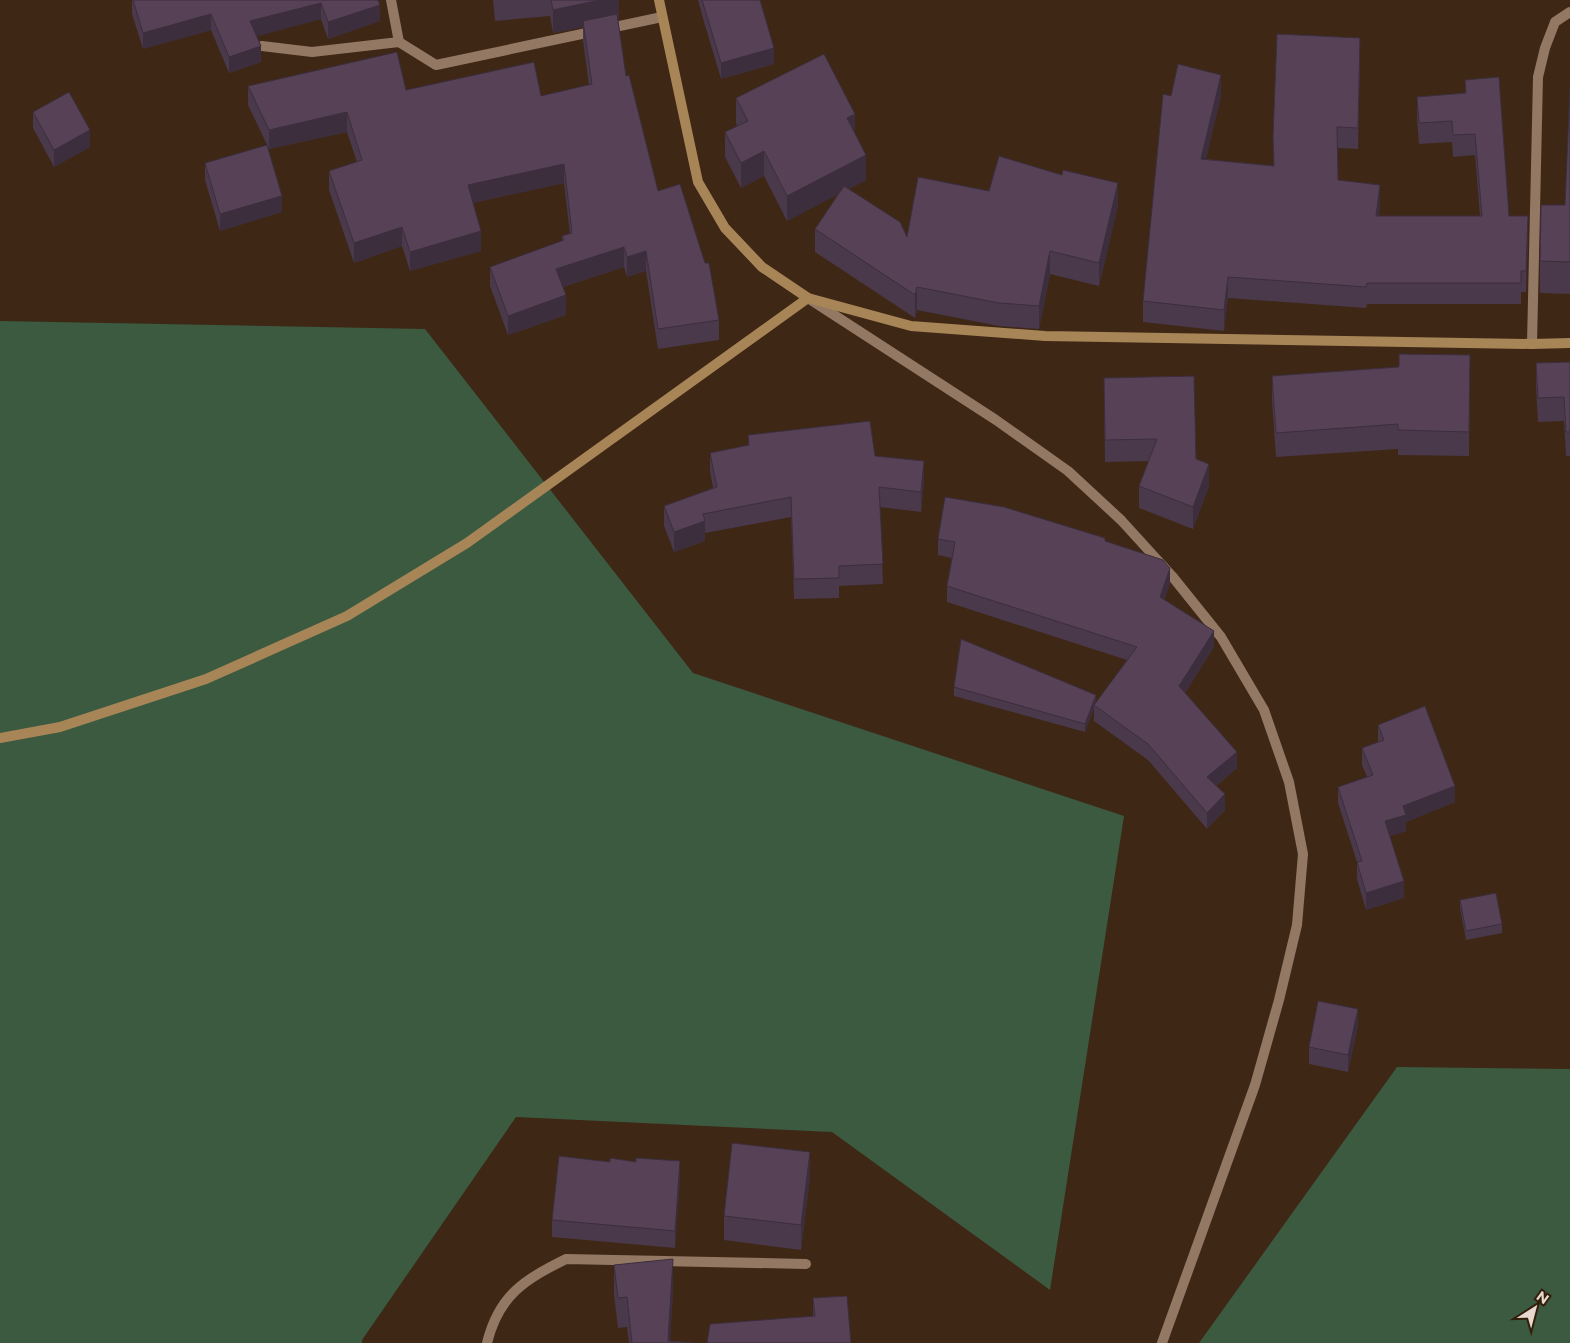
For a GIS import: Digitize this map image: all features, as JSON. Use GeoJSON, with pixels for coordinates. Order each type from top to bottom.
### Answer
{"type":"FeatureCollection","features":[{"type":"Feature","properties":{"kind":"street"},"geometry":{"type":"LineString","coordinates":[[391,0],[399,42]]}},
{"type":"Feature","properties":{"kind":"street"},"geometry":{"type":"LineString","coordinates":[[658,0],[698,182],[725,228],[762,266],[996,420],[1068,471],[1121,520],[1172,576],[1221,636],[1264,710],[1286,773],[1304,854],[1297,925],[1279,1000],[1255,1085],[1162,1343]]}},
{"type":"Feature","properties":{"kind":"street"},"geometry":{"type":"LineString","coordinates":[[1532,344],[1538,77],[1554,22],[1570,12]]}},
{"type":"Feature","properties":{"kind":"street"},"geometry":{"type":"LineString","coordinates":[[262,46],[312,52],[399,42],[436,64],[662,17]]}},
{"type":"Feature","properties":{"kind":"street"},"geometry":{"type":"LineString","coordinates":[[808,298],[911,326],[1045,336],[1532,344],[1570,343]]}},
{"type":"Feature","properties":{"kind":"street"},"geometry":{"type":"LineString","coordinates":[[0,738],[60,727],[206,679],[348,616],[467,543],[808,298]]}},
{"type":"Feature","properties":{"kind":"street"},"geometry":{"type":"LineString","coordinates":[[487,1343],[491,1326],[507,1298],[536,1274],[566,1259],[806,1264]]}},
{"type":"Feature","properties":{"kind":"green space"},"geometry":{"type":"Polygon","coordinates":[[[0,321],[425,329],[693,673],[1124,816],[1050,1290],[832,1132],[516,1117],[362,1340],[362,1343],[0,1343],[0,321]]]}},
{"type":"Feature","properties":{"kind":"green space"},"geometry":{"type":"Polygon","coordinates":[[[1397,1067],[1570,1069],[1570,1343],[1199,1343],[1397,1067]]]}},
{"type":"Feature","properties":{"kind":"building"},"geometry":{"type":"Polygon","coordinates":[[[133,0],[378,0],[380,5],[328,22],[321,3],[250,21],[261,46],[229,57],[211,14],[143,33],[133,0]]]}},
{"type":"Feature","properties":{"kind":"building"},"geometry":{"type":"Polygon","coordinates":[[[551,0],[600,0],[553,10],[551,0]]]}},
{"type":"Feature","properties":{"kind":"building"},"geometry":{"type":"Polygon","coordinates":[[[702,0],[760,0],[774,48],[721,63],[702,0]]]}},
{"type":"Feature","properties":{"kind":"building"},"geometry":{"type":"Polygon","coordinates":[[[617,14],[626,76],[629,75],[658,191],[680,184],[705,263],[709,263],[719,320],[658,329],[646,251],[627,257],[624,247],[556,269],[566,295],[508,316],[490,267],[564,240],[562,236],[572,233],[564,164],[468,185],[481,231],[410,252],[402,227],[354,243],[329,171],[362,160],[347,112],[269,130],[248,86],[397,52],[406,90],[534,62],[541,96],[592,84],[583,21],[617,14]]]}},
{"type":"Feature","properties":{"kind":"building"},"geometry":{"type":"Polygon","coordinates":[[[1277,34],[1360,38],[1358,128],[1337,127],[1338,180],[1380,185],[1376,216],[1482,216],[1475,134],[1453,135],[1452,121],[1419,123],[1417,97],[1466,93],[1465,80],[1499,77],[1509,216],[1528,216],[1526,271],[1521,271],[1521,283],[1367,283],[1366,287],[1228,277],[1224,310],[1143,301],[1163,94],[1171,96],[1178,64],[1221,75],[1201,159],[1274,166],[1273,137],[1277,34]]]}},
{"type":"Feature","properties":{"kind":"building"},"geometry":{"type":"Polygon","coordinates":[[[824,54],[855,114],[847,118],[866,155],[787,196],[764,151],[741,163],[725,132],[748,121],[736,98],[824,54]]]}},
{"type":"Feature","properties":{"kind":"building"},"geometry":{"type":"Polygon","coordinates":[[[1570,86],[1570,262],[1540,261],[1541,205],[1565,205],[1570,86]]]}},
{"type":"Feature","properties":{"kind":"building"},"geometry":{"type":"Polygon","coordinates":[[[69,92],[90,130],[54,150],[33,112],[69,92]]]}},
{"type":"Feature","properties":{"kind":"building"},"geometry":{"type":"Polygon","coordinates":[[[267,145],[282,196],[220,214],[205,163],[267,145]]]}},
{"type":"Feature","properties":{"kind":"building"},"geometry":{"type":"Polygon","coordinates":[[[999,156],[1062,175],[1063,170],[1118,183],[1099,263],[1050,251],[1039,306],[999,303],[917,287],[915,295],[815,229],[844,186],[900,222],[907,237],[918,177],[989,191],[999,156]]]}},
{"type":"Feature","properties":{"kind":"building"},"geometry":{"type":"Polygon","coordinates":[[[1399,354],[1470,355],[1469,432],[1398,430],[1398,424],[1276,433],[1272,376],[1399,367],[1399,354]]]}},
{"type":"Feature","properties":{"kind":"building"},"geometry":{"type":"Polygon","coordinates":[[[1570,362],[1570,432],[1566,432],[1564,397],[1538,398],[1536,363],[1570,362]]]}},
{"type":"Feature","properties":{"kind":"building"},"geometry":{"type":"Polygon","coordinates":[[[1194,376],[1196,459],[1209,464],[1193,507],[1139,486],[1157,439],[1105,440],[1104,378],[1194,376]]]}},
{"type":"Feature","properties":{"kind":"building"},"geometry":{"type":"Polygon","coordinates":[[[870,421],[875,456],[924,461],[921,492],[879,487],[883,564],[839,566],[839,578],[794,579],[791,497],[703,514],[705,521],[674,532],[664,506],[717,487],[710,453],[749,445],[748,435],[870,421]]]}},
{"type":"Feature","properties":{"kind":"building"},"geometry":{"type":"Polygon","coordinates":[[[945,497],[1004,507],[1105,538],[1105,541],[1163,560],[1170,568],[1160,597],[1214,631],[1179,686],[1237,752],[1207,777],[1225,794],[1207,813],[1148,744],[1094,705],[1137,647],[947,586],[955,542],[938,539],[945,497]]]}},
{"type":"Feature","properties":{"kind":"building"},"geometry":{"type":"Polygon","coordinates":[[[961,639],[1096,695],[1085,724],[954,687],[961,639]]]}},
{"type":"Feature","properties":{"kind":"building"},"geometry":{"type":"Polygon","coordinates":[[[1425,706],[1455,786],[1403,806],[1406,815],[1385,821],[1404,881],[1366,893],[1357,862],[1362,861],[1338,787],[1373,775],[1362,748],[1384,740],[1378,725],[1425,706]]]}},
{"type":"Feature","properties":{"kind":"building"},"geometry":{"type":"Polygon","coordinates":[[[1496,893],[1502,924],[1466,931],[1460,900],[1496,893]]]}},
{"type":"Feature","properties":{"kind":"building"},"geometry":{"type":"Polygon","coordinates":[[[1318,1001],[1358,1009],[1348,1055],[1309,1047],[1318,1001]]]}},
{"type":"Feature","properties":{"kind":"building"},"geometry":{"type":"Polygon","coordinates":[[[732,1143],[810,1152],[801,1225],[724,1216],[732,1143]]]}},
{"type":"Feature","properties":{"kind":"building"},"geometry":{"type":"Polygon","coordinates":[[[559,1156],[610,1162],[610,1158],[636,1162],[636,1158],[680,1161],[675,1231],[552,1220],[559,1156]]]}},
{"type":"Feature","properties":{"kind":"building"},"geometry":{"type":"Polygon","coordinates":[[[673,1259],[668,1341],[693,1343],[632,1343],[627,1297],[618,1298],[614,1265],[673,1259]]]}},
{"type":"Feature","properties":{"kind":"building"},"geometry":{"type":"Polygon","coordinates":[[[847,1296],[851,1343],[707,1343],[710,1324],[815,1316],[813,1298],[847,1296]]]}}]}
